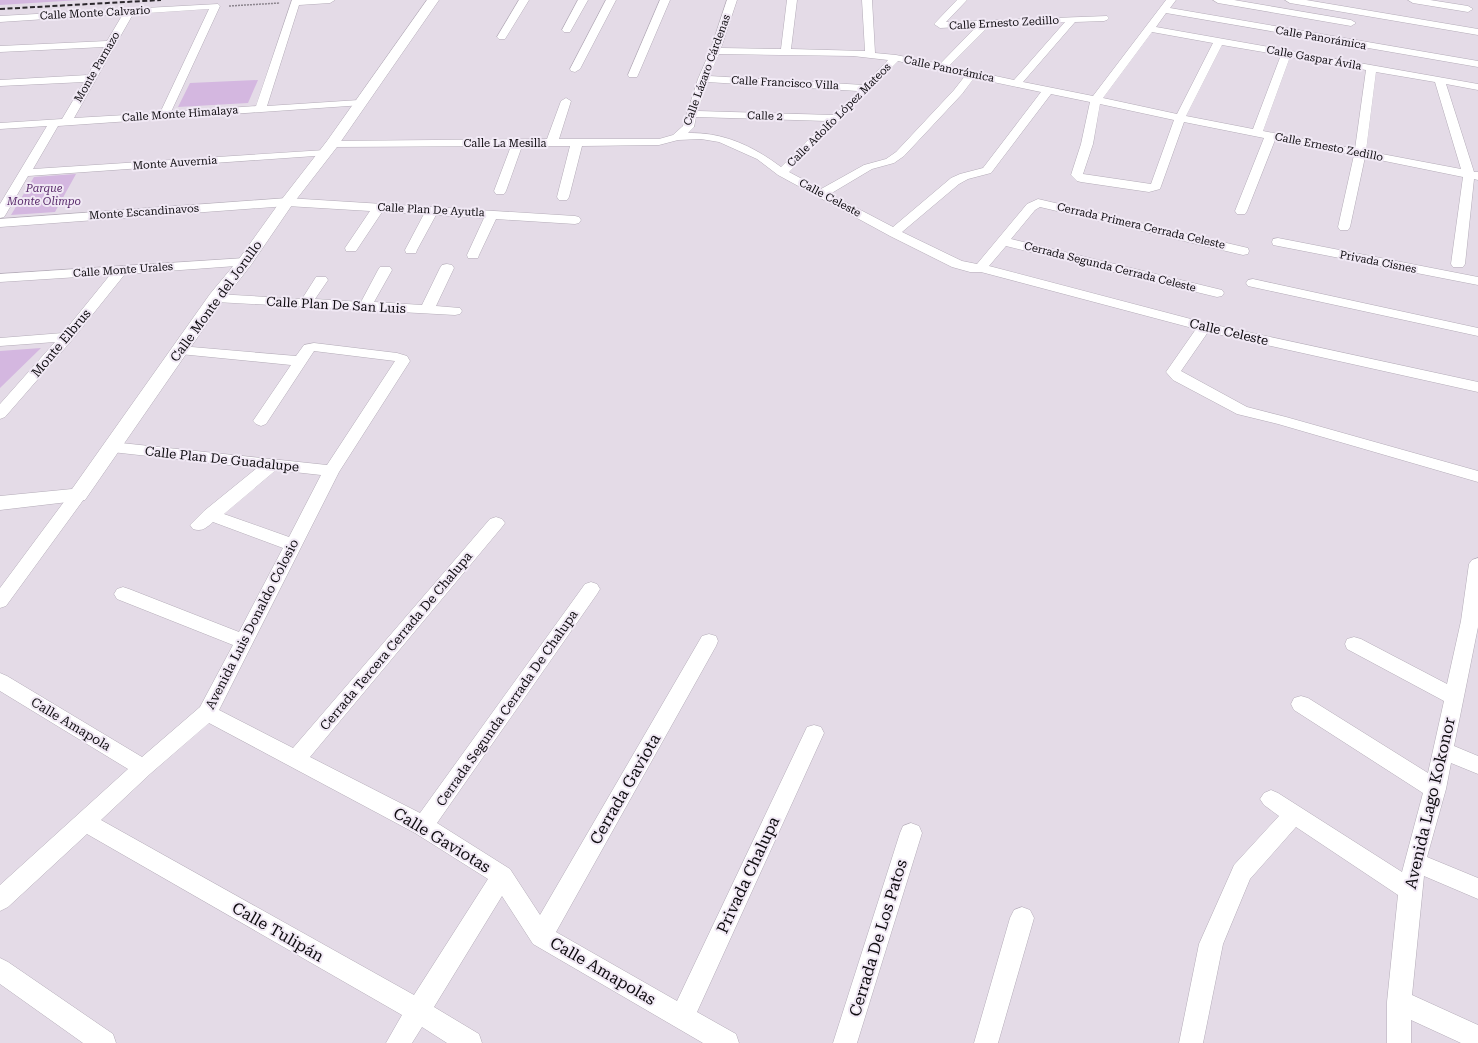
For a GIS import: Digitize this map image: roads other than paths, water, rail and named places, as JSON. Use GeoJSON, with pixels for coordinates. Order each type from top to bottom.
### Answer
{"type":"FeatureCollection","features":[{"type":"Feature","properties":{"kind":"street"},"geometry":{"type":"LineString","coordinates":[[261,109],[295,2],[330,0]]}},
{"type":"Feature","properties":{"kind":"street","name":"Calle Monte del Jorullo"},"geometry":{"type":"LineString","coordinates":[[0,601],[78,496],[216,298],[245,262],[287,202],[328,149],[433,0]]}},
{"type":"Feature","properties":{"kind":"street"},"geometry":{"type":"LineString","coordinates":[[502,37],[524,0]]}},
{"type":"Feature","properties":{"kind":"street"},"geometry":{"type":"LineString","coordinates":[[567,30],[583,0]]}},
{"type":"Feature","properties":{"kind":"street"},"geometry":{"type":"LineString","coordinates":[[575,69],[611,0]]}},
{"type":"Feature","properties":{"kind":"street"},"geometry":{"type":"LineString","coordinates":[[633,75],[665,0]]}},
{"type":"Feature","properties":{"kind":"street","name":"Calle Lázaro Cárdenas"},"geometry":{"type":"LineString","coordinates":[[678,137],[688,127],[703,79],[716,51],[732,0]]}},
{"type":"Feature","properties":{"kind":"street"},"geometry":{"type":"LineString","coordinates":[[786,52],[792,0]]}},
{"type":"Feature","properties":{"kind":"street"},"geometry":{"type":"LineString","coordinates":[[867,0],[870,54]]}},
{"type":"Feature","properties":{"kind":"street","name":"Calle Ernesto Zedillo"},"geometry":{"type":"LineString","coordinates":[[962,0],[939,24],[940,25],[1104,18]]}},
{"type":"Feature","properties":{"kind":"street"},"geometry":{"type":"LineString","coordinates":[[1171,0],[1151,29],[1096,100],[1087,144],[1077,175],[1081,178],[1149,188],[1156,186],[1180,118],[1219,41]]}},
{"type":"Feature","properties":{"kind":"street"},"geometry":{"type":"LineString","coordinates":[[1218,0],[1351,23]]}},
{"type":"Feature","properties":{"kind":"street"},"geometry":{"type":"LineString","coordinates":[[1290,0],[1478,32]]}},
{"type":"Feature","properties":{"kind":"street"},"geometry":{"type":"LineString","coordinates":[[1413,0],[1471,15]]}},
{"type":"Feature","properties":{"kind":"street","name":"Calle Monte Calvario"},"geometry":{"type":"LineString","coordinates":[[0,18],[215,6],[164,115]]}},
{"type":"Feature","properties":{"kind":"street","name":"Calle Panorámica"},"geometry":{"type":"LineString","coordinates":[[1164,10],[1312,37],[1478,64]]}},
{"type":"Feature","properties":{"kind":"street","name":"Monte Parnazo"},"geometry":{"type":"LineString","coordinates":[[0,214],[26,172],[92,78],[129,12]]}},
{"type":"Feature","properties":{"kind":"street"},"geometry":{"type":"LineString","coordinates":[[1016,84],[1073,19]]}},
{"type":"Feature","properties":{"kind":"street"},"geometry":{"type":"LineString","coordinates":[[942,68],[985,24]]}},
{"type":"Feature","properties":{"kind":"street"},"geometry":{"type":"LineString","coordinates":[[1402,27],[1478,39]]}},
{"type":"Feature","properties":{"kind":"street","name":"Calle Gaspar Ávila"},"geometry":{"type":"LineString","coordinates":[[1151,29],[1478,87]]}},
{"type":"Feature","properties":{"kind":"street"},"geometry":{"type":"LineString","coordinates":[[0,49],[110,44]]}},
{"type":"Feature","properties":{"kind":"street","name":"Calle Panorámica"},"geometry":{"type":"LineString","coordinates":[[716,51],[870,54],[896,58],[1180,118]]}},
{"type":"Feature","properties":{"kind":"street"},"geometry":{"type":"LineString","coordinates":[[1257,132],[1287,52]]}},
{"type":"Feature","properties":{"kind":"street","name":"Calle Adolfo López Mateos"},"geometry":{"type":"LineString","coordinates":[[782,173],[896,58]]}},
{"type":"Feature","properties":{"kind":"street"},"geometry":{"type":"LineString","coordinates":[[1344,227],[1360,153],[1371,68]]}},
{"type":"Feature","properties":{"kind":"street"},"geometry":{"type":"LineString","coordinates":[[821,194],[868,167],[890,161],[900,154],[958,92],[972,74]]}},
{"type":"Feature","properties":{"kind":"street"},"geometry":{"type":"LineString","coordinates":[[0,83],[92,78]]}},
{"type":"Feature","properties":{"kind":"street","name":"Calle Francisco Villa"},"geometry":{"type":"LineString","coordinates":[[703,79],[866,88]]}},
{"type":"Feature","properties":{"kind":"street"},"geometry":{"type":"LineString","coordinates":[[1439,80],[1473,175],[1458,264]]}},
{"type":"Feature","properties":{"kind":"street"},"geometry":{"type":"LineString","coordinates":[[894,233],[955,181],[964,176],[987,171],[1048,90]]}},
{"type":"Feature","properties":{"kind":"street"},"geometry":{"type":"LineString","coordinates":[[552,142],[566,100]]}},
{"type":"Feature","properties":{"kind":"street","name":"Calle Monte Himalaya"},"geometry":{"type":"LineString","coordinates":[[0,126],[359,103]]}},
{"type":"Feature","properties":{"kind":"street","name":"Calle 2"},"geometry":{"type":"LineString","coordinates":[[692,114],[837,118]]}},
{"type":"Feature","properties":{"kind":"street","name":"Calle Ernesto Zedillo"},"geometry":{"type":"LineString","coordinates":[[1180,118],[1473,175]]}},
{"type":"Feature","properties":{"kind":"street"},"geometry":{"type":"LineString","coordinates":[[1241,212],[1272,135]]}},
{"type":"Feature","properties":{"kind":"street","name":"Calle Celeste"},"geometry":{"type":"LineString","coordinates":[[678,137],[701,136],[721,139],[761,157],[782,173],[894,233],[957,264],[970,268],[981,268],[1204,327],[1478,387]]}},
{"type":"Feature","properties":{"kind":"street","name":"Calle La Mesilla"},"geometry":{"type":"LineString","coordinates":[[328,149],[552,142],[659,142],[678,137]]}},
{"type":"Feature","properties":{"kind":"street"},"geometry":{"type":"LineString","coordinates":[[563,197],[577,142]]}},
{"type":"Feature","properties":{"kind":"street"},"geometry":{"type":"LineString","coordinates":[[500,191],[518,143]]}},
{"type":"Feature","properties":{"kind":"street","name":"Monte Auvernia"},"geometry":{"type":"LineString","coordinates":[[26,172],[328,149]]}},
{"type":"Feature","properties":{"kind":"street","name":"Calle Plan De Ayutla"},"geometry":{"type":"LineString","coordinates":[[287,202],[576,220]]}},
{"type":"Feature","properties":{"kind":"street","name":"Monte Escandinavos"},"geometry":{"type":"LineString","coordinates":[[0,223],[287,202]]}},
{"type":"Feature","properties":{"kind":"street","name":"Cerrada Primera Cerrada Celeste"},"geometry":{"type":"LineString","coordinates":[[1003,241],[1031,207],[1038,204],[1048,204],[1243,251]]}},
{"type":"Feature","properties":{"kind":"street"},"geometry":{"type":"LineString","coordinates":[[351,248],[380,207]]}},
{"type":"Feature","properties":{"kind":"street"},"geometry":{"type":"LineString","coordinates":[[411,250],[433,210]]}},
{"type":"Feature","properties":{"kind":"street"},"geometry":{"type":"LineString","coordinates":[[473,256],[492,214]]}},
{"type":"Feature","properties":{"kind":"street"},"geometry":{"type":"LineString","coordinates":[[981,268],[1003,241]]}},
{"type":"Feature","properties":{"kind":"street","name":"Cerrada Segunda Cerrada Celeste"},"geometry":{"type":"LineString","coordinates":[[1003,241],[1217,293]]}},
{"type":"Feature","properties":{"kind":"street","name":"Privada Cisnes"},"geometry":{"type":"LineString","coordinates":[[1278,242],[1478,281]]}},
{"type":"Feature","properties":{"kind":"street","name":"Calle Monte Urales"},"geometry":{"type":"LineString","coordinates":[[0,278],[245,262]]}},
{"type":"Feature","properties":{"kind":"street"},"geometry":{"type":"LineString","coordinates":[[427,310],[447,268]]}},
{"type":"Feature","properties":{"kind":"street","name":"Monte Elbrus"},"geometry":{"type":"LineString","coordinates":[[0,414],[67,337],[121,270]]}},
{"type":"Feature","properties":{"kind":"street"},"geometry":{"type":"LineString","coordinates":[[365,307],[385,270]]}},
{"type":"Feature","properties":{"kind":"street"},"geometry":{"type":"LineString","coordinates":[[305,304],[321,280]]}},
{"type":"Feature","properties":{"kind":"street"},"geometry":{"type":"LineString","coordinates":[[1252,283],[1478,332]]}},
{"type":"Feature","properties":{"kind":"street","name":"Calle Plan De San Luis"},"geometry":{"type":"LineString","coordinates":[[216,298],[455,311]]}},
{"type":"Feature","properties":{"kind":"street"},"geometry":{"type":"LineString","coordinates":[[1204,327],[1174,372],[1178,377],[1242,412],[1281,420],[1478,477]]}},
{"type":"Feature","properties":{"kind":"street"},"geometry":{"type":"LineString","coordinates":[[0,342],[67,337]]}},
{"type":"Feature","properties":{"kind":"street","name":"Avenida Luis Donaldo Colosio"},"geometry":{"type":"LineString","coordinates":[[0,900],[143,768],[207,713],[332,471],[403,361],[402,359],[314,347],[309,348],[300,361]]}},
{"type":"Feature","properties":{"kind":"street"},"geometry":{"type":"LineString","coordinates":[[180,350],[300,361],[261,421]]}},
{"type":"Feature","properties":{"kind":"street","name":"Calle Plan De Guadalupe"},"geometry":{"type":"LineString","coordinates":[[112,447],[332,471]]}},
{"type":"Feature","properties":{"kind":"street"},"geometry":{"type":"LineString","coordinates":[[273,464],[204,520],[293,545]]}},
{"type":"Feature","properties":{"kind":"street"},"geometry":{"type":"LineString","coordinates":[[0,503],[78,496]]}},
{"type":"Feature","properties":{"kind":"street","name":"Cerrada Tercera Cerrada De Chalupa"},"geometry":{"type":"LineString","coordinates":[[296,759],[496,523]]}},
{"type":"Feature","properties":{"kind":"street","name":"Avenida Lago Kokonor"},"geometry":{"type":"LineString","coordinates":[[1398,1043],[1399,1002],[1410,890],[1415,862],[1435,789],[1454,697],[1474,623],[1478,564]]}},
{"type":"Feature","properties":{"kind":"street","name":"Cerrada Segunda Cerrada De Chalupa"},"geometry":{"type":"LineString","coordinates":[[423,826],[591,589]]}},
{"type":"Feature","properties":{"kind":"street"},"geometry":{"type":"LineString","coordinates":[[123,594],[243,641]]}},
{"type":"Feature","properties":{"kind":"street","name":"Cerrada Gaviota"},"geometry":{"type":"LineString","coordinates":[[541,936],[709,641]]}},
{"type":"Feature","properties":{"kind":"street"},"geometry":{"type":"LineString","coordinates":[[1354,644],[1454,697]]}},
{"type":"Feature","properties":{"kind":"street","name":"Calle Amapola"},"geometry":{"type":"LineString","coordinates":[[0,681],[143,768]]}},
{"type":"Feature","properties":{"kind":"street"},"geometry":{"type":"LineString","coordinates":[[1301,704],[1435,789]]}},
{"type":"Feature","properties":{"kind":"street","name":"Calle Gaviotas"},"geometry":{"type":"LineString","coordinates":[[207,713],[423,826],[502,876],[417,1010],[398,1043]]}},
{"type":"Feature","properties":{"kind":"street","name":"Privada Chalupa"},"geometry":{"type":"LineString","coordinates":[[683,1016],[814,733]]}},
{"type":"Feature","properties":{"kind":"street"},"geometry":{"type":"LineString","coordinates":[[1442,750],[1478,765]]}},
{"type":"Feature","properties":{"kind":"street"},"geometry":{"type":"LineString","coordinates":[[1271,799],[1410,890]]}},
{"type":"Feature","properties":{"kind":"street"},"geometry":{"type":"LineString","coordinates":[[1192,1043],[1211,944],[1242,872],[1294,814]]}},
{"type":"Feature","properties":{"kind":"street","name":"Calle Tulipán"},"geometry":{"type":"LineString","coordinates":[[85,822],[417,1010],[470,1043]]}},
{"type":"Feature","properties":{"kind":"street","name":"Cerrada De Los Patos"},"geometry":{"type":"LineString","coordinates":[[845,1043],[911,833]]}},
{"type":"Feature","properties":{"kind":"street"},"geometry":{"type":"LineString","coordinates":[[1415,862],[1478,889]]}},
{"type":"Feature","properties":{"kind":"street","name":"Calle Amapolas"},"geometry":{"type":"LineString","coordinates":[[502,876],[541,936],[683,1016],[727,1043]]}},
{"type":"Feature","properties":{"kind":"street"},"geometry":{"type":"LineString","coordinates":[[986,1043],[1022,918]]}},
{"type":"Feature","properties":{"kind":"street"},"geometry":{"type":"LineString","coordinates":[[0,970],[104,1043]]}},
{"type":"Feature","properties":{"kind":"street"},"geometry":{"type":"LineString","coordinates":[[1399,1002],[1478,1038]]}},
{"type":"Feature","properties":{"kind":"railway"},"geometry":{"type":"LineString","coordinates":[[0,9],[161,0]]}},
{"type":"Feature","properties":{"kind":"park label","name":"Parque Monte Olimpo"},"geometry":{"type":"Point","coordinates":[44,194]}}]}
